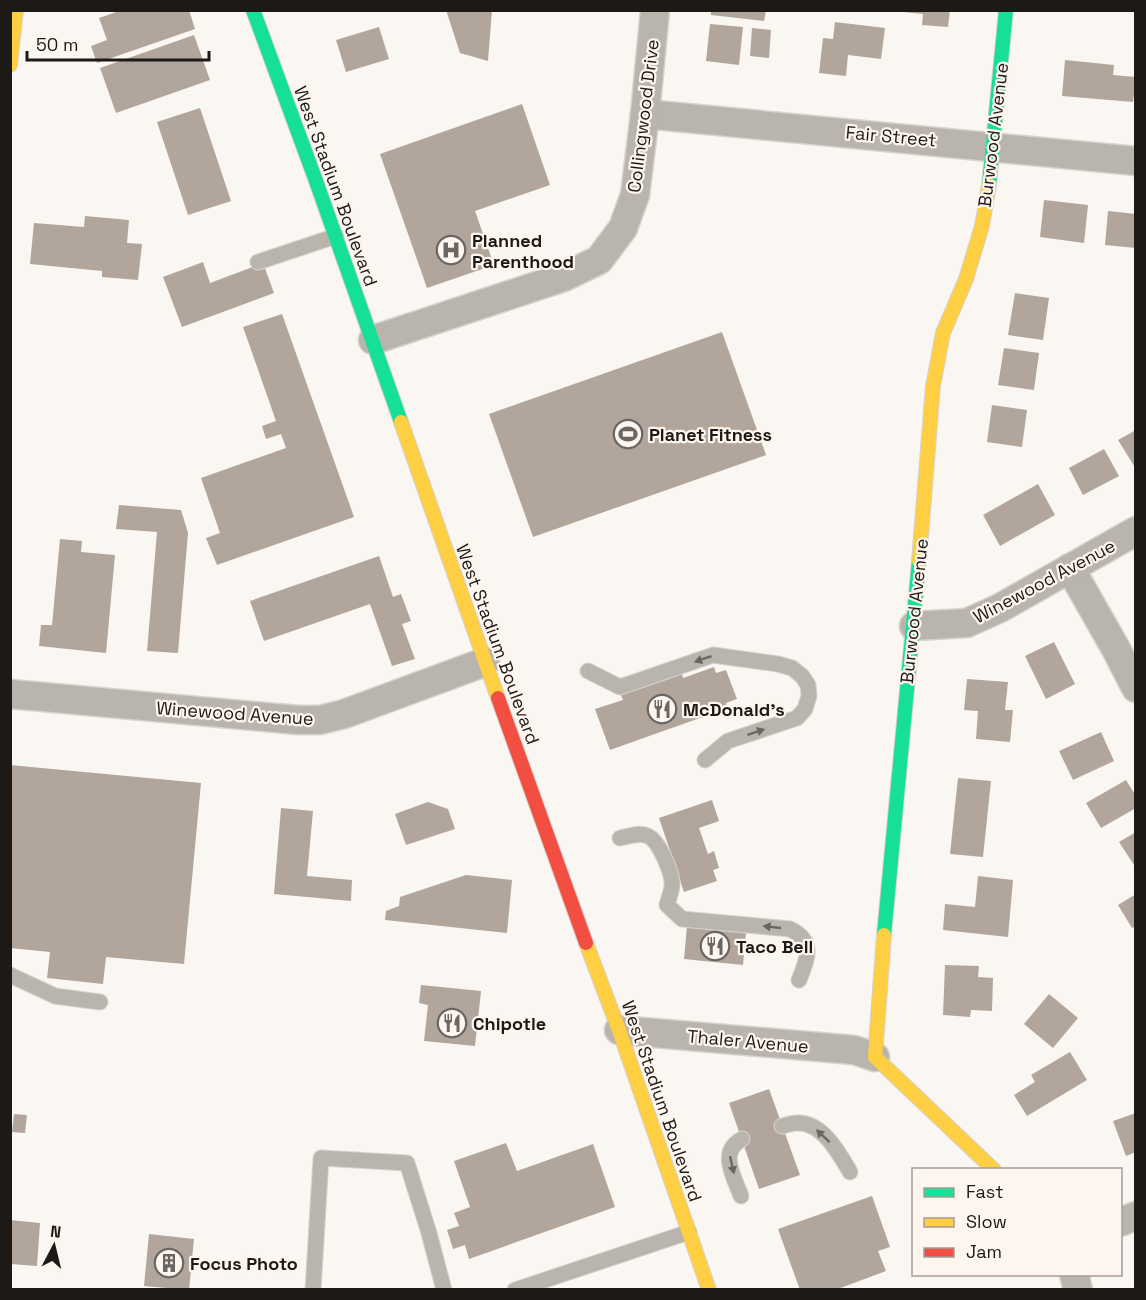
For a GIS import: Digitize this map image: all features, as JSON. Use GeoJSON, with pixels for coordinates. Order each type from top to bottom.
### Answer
{"type":"FeatureCollection","features":[{"type":"Feature","properties":{"kind":"main road","name":"West Stadium Boulevard"},"geometry":{"type":"LineString","coordinates":[[254,10],[373,340],[485,662],[619,1030],[709,1290]]}},
{"type":"Feature","properties":{"kind":"main road","name":"Burwood Avenue"},"geometry":{"type":"LineString","coordinates":[[875,1057],[888,882],[914,626],[933,386],[943,333],[966,279],[982,226],[992,167],[1006,10]]}},
{"type":"Feature","properties":{"kind":"main road"},"geometry":{"type":"LineString","coordinates":[[10,65],[14,19]]}},
{"type":"Feature","properties":{"kind":"main road"},"geometry":{"type":"LineString","coordinates":[[875,1057],[992,1168]]}},
{"type":"Feature","properties":{"kind":"street","name":"Collingwood Drive"},"geometry":{"type":"LineString","coordinates":[[373,340],[564,277],[599,260],[623,228],[635,195],[655,10]]}},
{"type":"Feature","properties":{"kind":"street","name":"Fair Street"},"geometry":{"type":"LineString","coordinates":[[645,114],[1136,161]]}},
{"type":"Feature","properties":{"kind":"street","name":"Winewood Avenue"},"geometry":{"type":"LineString","coordinates":[[914,626],[967,623],[1000,608],[1136,531]]}},
{"type":"Feature","properties":{"kind":"street"},"geometry":{"type":"LineString","coordinates":[[1070,568],[1136,688]]}},
{"type":"Feature","properties":{"kind":"street","name":"Winewood Avenue"},"geometry":{"type":"LineString","coordinates":[[10,694],[298,720],[320,720],[344,714],[485,662]]}},
{"type":"Feature","properties":{"kind":"street","name":"Thaler Avenue"},"geometry":{"type":"LineString","coordinates":[[619,1030],[854,1050],[875,1057]]}},
{"type":"Feature","properties":{"kind":"lane"},"geometry":{"type":"LineString","coordinates":[[258,262],[336,236]]}},
{"type":"Feature","properties":{"kind":"lane"},"geometry":{"type":"LineString","coordinates":[[588,670],[620,687],[713,655],[778,664],[802,676],[808,685],[809,696],[805,709],[797,718],[728,741],[705,760]]}},
{"type":"Feature","properties":{"kind":"lane"},"geometry":{"type":"LineString","coordinates":[[620,838],[639,834],[649,836],[658,843],[672,882],[667,904],[682,918],[790,929],[798,933],[805,940],[808,951],[807,962],[799,980]]}},
{"type":"Feature","properties":{"kind":"lane"},"geometry":{"type":"LineString","coordinates":[[10,975],[55,996],[100,1002]]}},
{"type":"Feature","properties":{"kind":"lane"},"geometry":{"type":"LineString","coordinates":[[782,1126],[796,1123],[808,1124],[835,1147],[850,1172]]}},
{"type":"Feature","properties":{"kind":"lane"},"geometry":{"type":"LineString","coordinates":[[741,1196],[729,1162],[729,1152],[734,1143],[742,1139]]}},
{"type":"Feature","properties":{"kind":"lane"},"geometry":{"type":"LineString","coordinates":[[313,1290],[321,1158],[407,1163],[444,1290]]}},
{"type":"Feature","properties":{"kind":"lane"},"geometry":{"type":"LineString","coordinates":[[515,1290],[689,1232]]}},
{"type":"Feature","properties":{"kind":"building"},"geometry":{"type":"Polygon","coordinates":[[[122,10],[189,10],[195,29],[97,63],[91,46],[107,40],[99,18],[122,10]]]}},
{"type":"Feature","properties":{"kind":"building"},"geometry":{"type":"Polygon","coordinates":[[[446,10],[492,10],[488,61],[460,53],[446,10]]]}},
{"type":"Feature","properties":{"kind":"building"},"geometry":{"type":"Polygon","coordinates":[[[711,10],[766,10],[764,21],[711,15],[711,10]]]}},
{"type":"Feature","properties":{"kind":"building"},"geometry":{"type":"Polygon","coordinates":[[[903,10],[950,10],[948,27],[922,25],[923,14],[903,12],[903,10]]]}},
{"type":"Feature","properties":{"kind":"building"},"geometry":{"type":"Polygon","coordinates":[[[835,22],[885,28],[881,59],[848,55],[846,76],[819,73],[823,38],[833,39],[835,22]]]}},
{"type":"Feature","properties":{"kind":"building"},"geometry":{"type":"Polygon","coordinates":[[[710,24],[743,27],[739,65],[706,61],[710,24]]]}},
{"type":"Feature","properties":{"kind":"building"},"geometry":{"type":"Polygon","coordinates":[[[379,27],[389,59],[346,72],[336,40],[379,27]]]}},
{"type":"Feature","properties":{"kind":"building"},"geometry":{"type":"Polygon","coordinates":[[[752,28],[771,30],[769,58],[750,56],[752,28]]]}},
{"type":"Feature","properties":{"kind":"building"},"geometry":{"type":"Polygon","coordinates":[[[194,35],[210,80],[116,113],[100,68],[194,35]]]}},
{"type":"Feature","properties":{"kind":"building"},"geometry":{"type":"Polygon","coordinates":[[[1065,60],[1114,65],[1113,75],[1136,77],[1133,102],[1062,96],[1065,60]]]}},
{"type":"Feature","properties":{"kind":"building"},"geometry":{"type":"Polygon","coordinates":[[[522,104],[550,185],[475,211],[494,265],[427,288],[380,154],[522,104]]]}},
{"type":"Feature","properties":{"kind":"building"},"geometry":{"type":"Polygon","coordinates":[[[200,108],[231,201],[188,215],[157,122],[200,108]]]}},
{"type":"Feature","properties":{"kind":"building"},"geometry":{"type":"Polygon","coordinates":[[[1044,200],[1088,205],[1084,243],[1040,237],[1044,200]]]}},
{"type":"Feature","properties":{"kind":"building"},"geometry":{"type":"Polygon","coordinates":[[[1108,211],[1136,214],[1136,248],[1105,245],[1108,211]]]}},
{"type":"Feature","properties":{"kind":"building"},"geometry":{"type":"Polygon","coordinates":[[[85,216],[129,220],[127,243],[142,244],[138,280],[102,277],[102,271],[30,264],[34,223],[84,227],[85,216]]]}},
{"type":"Feature","properties":{"kind":"building"},"geometry":{"type":"Polygon","coordinates":[[[203,262],[210,283],[263,263],[274,293],[182,327],[163,277],[203,262]]]}},
{"type":"Feature","properties":{"kind":"building"},"geometry":{"type":"Polygon","coordinates":[[[1015,293],[1049,298],[1043,340],[1008,335],[1015,293]]]}},
{"type":"Feature","properties":{"kind":"building"},"geometry":{"type":"Polygon","coordinates":[[[282,314],[354,517],[217,565],[206,538],[220,533],[201,478],[286,448],[281,434],[266,439],[262,426],[276,421],[243,327],[282,314]]]}},
{"type":"Feature","properties":{"kind":"building","name":"Planet Fitness"},"geometry":{"type":"Polygon","coordinates":[[[722,332],[766,455],[533,537],[489,414],[722,332]]]}},
{"type":"Feature","properties":{"kind":"building"},"geometry":{"type":"Polygon","coordinates":[[[1004,348],[1039,353],[1034,390],[998,385],[1004,348]]]}},
{"type":"Feature","properties":{"kind":"building"},"geometry":{"type":"Polygon","coordinates":[[[992,405],[1027,410],[1022,447],[987,442],[992,405]]]}},
{"type":"Feature","properties":{"kind":"building"},"geometry":{"type":"Polygon","coordinates":[[[1136,430],[1136,469],[1118,440],[1136,430]]]}},
{"type":"Feature","properties":{"kind":"building"},"geometry":{"type":"Polygon","coordinates":[[[1104,449],[1119,476],[1083,495],[1069,468],[1104,449]]]}},
{"type":"Feature","properties":{"kind":"building"},"geometry":{"type":"Polygon","coordinates":[[[1038,484],[1055,515],[1000,546],[983,515],[1038,484]]]}},
{"type":"Feature","properties":{"kind":"building"},"geometry":{"type":"Polygon","coordinates":[[[119,505],[181,510],[188,533],[178,653],[147,651],[157,532],[116,529],[119,505]]]}},
{"type":"Feature","properties":{"kind":"building"},"geometry":{"type":"Polygon","coordinates":[[[60,539],[82,541],[81,552],[115,555],[106,653],[39,646],[41,625],[52,625],[60,539]]]}},
{"type":"Feature","properties":{"kind":"building"},"geometry":{"type":"Polygon","coordinates":[[[379,556],[393,597],[401,594],[411,621],[402,624],[415,659],[392,666],[370,604],[264,641],[250,601],[379,556]]]}},
{"type":"Feature","properties":{"kind":"building"},"geometry":{"type":"Polygon","coordinates":[[[1054,642],[1075,684],[1046,699],[1025,656],[1054,642]]]}},
{"type":"Feature","properties":{"kind":"building","name":"McDonald's"},"geometry":{"type":"Polygon","coordinates":[[[714,667],[716,673],[726,670],[737,699],[726,703],[728,708],[610,750],[595,709],[623,700],[621,695],[682,674],[683,678],[714,667]]]}},
{"type":"Feature","properties":{"kind":"building"},"geometry":{"type":"Polygon","coordinates":[[[967,679],[1008,682],[1005,710],[1013,710],[1010,742],[976,739],[978,711],[964,710],[967,679]]]}},
{"type":"Feature","properties":{"kind":"building"},"geometry":{"type":"Polygon","coordinates":[[[1101,732],[1114,761],[1073,780],[1059,751],[1101,732]]]}},
{"type":"Feature","properties":{"kind":"building"},"geometry":{"type":"Polygon","coordinates":[[[10,765],[201,783],[184,964],[106,957],[103,984],[47,978],[50,952],[10,948],[10,765]]]}},
{"type":"Feature","properties":{"kind":"building"},"geometry":{"type":"Polygon","coordinates":[[[958,778],[991,781],[983,857],[950,854],[958,778]]]}},
{"type":"Feature","properties":{"kind":"building"},"geometry":{"type":"Polygon","coordinates":[[[1126,780],[1136,796],[1136,808],[1101,828],[1086,803],[1126,780]]]}},
{"type":"Feature","properties":{"kind":"building"},"geometry":{"type":"Polygon","coordinates":[[[712,800],[719,821],[699,828],[708,854],[714,851],[719,868],[713,870],[717,881],[684,892],[659,818],[712,800]]]}},
{"type":"Feature","properties":{"kind":"building"},"geometry":{"type":"Polygon","coordinates":[[[428,802],[448,809],[455,829],[406,845],[395,814],[428,802]]]}},
{"type":"Feature","properties":{"kind":"building"},"geometry":{"type":"Polygon","coordinates":[[[281,808],[313,811],[307,876],[352,880],[351,901],[274,894],[281,808]]]}},
{"type":"Feature","properties":{"kind":"building"},"geometry":{"type":"Polygon","coordinates":[[[1136,832],[1136,868],[1119,842],[1136,832]]]}},
{"type":"Feature","properties":{"kind":"building"},"geometry":{"type":"Polygon","coordinates":[[[466,875],[512,880],[507,933],[385,920],[386,911],[399,906],[400,897],[466,875]]]}},
{"type":"Feature","properties":{"kind":"building"},"geometry":{"type":"Polygon","coordinates":[[[978,876],[1013,880],[1008,937],[943,930],[945,904],[975,907],[978,876]]]}},
{"type":"Feature","properties":{"kind":"building"},"geometry":{"type":"Polygon","coordinates":[[[1136,894],[1136,926],[1132,928],[1118,905],[1136,894]]]}},
{"type":"Feature","properties":{"kind":"building","name":"Taco Bell"},"geometry":{"type":"Polygon","coordinates":[[[687,926],[746,932],[743,965],[684,959],[687,926]]]}},
{"type":"Feature","properties":{"kind":"building"},"geometry":{"type":"Polygon","coordinates":[[[945,965],[979,966],[978,977],[993,978],[992,1011],[971,1010],[970,1017],[943,1015],[945,965]]]}},
{"type":"Feature","properties":{"kind":"building","name":"Chipotle"},"geometry":{"type":"Polygon","coordinates":[[[421,985],[481,991],[475,1046],[424,1041],[428,1005],[419,1003],[421,985]]]}},
{"type":"Feature","properties":{"kind":"building"},"geometry":{"type":"Polygon","coordinates":[[[1049,994],[1078,1018],[1053,1048],[1024,1024],[1049,994]]]}},
{"type":"Feature","properties":{"kind":"building"},"geometry":{"type":"Polygon","coordinates":[[[1070,1052],[1087,1080],[1027,1116],[1014,1095],[1035,1082],[1031,1075],[1070,1052]]]}},
{"type":"Feature","properties":{"kind":"building"},"geometry":{"type":"Polygon","coordinates":[[[769,1089],[800,1175],[759,1189],[729,1103],[769,1089]]]}},
{"type":"Feature","properties":{"kind":"building"},"geometry":{"type":"Polygon","coordinates":[[[1136,1113],[1136,1152],[1126,1156],[1113,1121],[1136,1113]]]}},
{"type":"Feature","properties":{"kind":"building"},"geometry":{"type":"Polygon","coordinates":[[[14,1114],[27,1115],[25,1133],[12,1132],[14,1114]]]}},
{"type":"Feature","properties":{"kind":"building"},"geometry":{"type":"Polygon","coordinates":[[[506,1143],[517,1171],[593,1144],[615,1207],[469,1259],[465,1245],[453,1249],[447,1230],[459,1226],[454,1213],[470,1207],[454,1161],[506,1143]]]}},
{"type":"Feature","properties":{"kind":"building"},"geometry":{"type":"Polygon","coordinates":[[[872,1196],[890,1247],[878,1251],[886,1271],[835,1290],[800,1290],[778,1229],[872,1196]]]}},
{"type":"Feature","properties":{"kind":"building"},"geometry":{"type":"Polygon","coordinates":[[[10,1220],[40,1223],[37,1266],[10,1264],[10,1220]]]}},
{"type":"Feature","properties":{"kind":"building","name":"Focus Photo"},"geometry":{"type":"Polygon","coordinates":[[[149,1234],[194,1239],[189,1290],[144,1286],[149,1234]]]}},
{"type":"Feature","properties":{"kind":"traffic: fast"},"geometry":{"type":"LineString","coordinates":[[253,10],[401,422]]}},
{"type":"Feature","properties":{"kind":"traffic: fast"},"geometry":{"type":"LineString","coordinates":[[989,185],[1006,10]]}},
{"type":"Feature","properties":{"kind":"traffic: fast"},"geometry":{"type":"LineString","coordinates":[[884,935],[919,561]]}},
{"type":"Feature","properties":{"kind":"traffic: slow"},"geometry":{"type":"LineString","coordinates":[[10,65],[16,10]]}},
{"type":"Feature","properties":{"kind":"traffic: slow"},"geometry":{"type":"LineString","coordinates":[[919,561],[933,386],[943,333],[966,279],[982,226],[989,185]]}},
{"type":"Feature","properties":{"kind":"traffic: slow"},"geometry":{"type":"LineString","coordinates":[[401,422],[498,698]]}},
{"type":"Feature","properties":{"kind":"traffic: slow"},"geometry":{"type":"LineString","coordinates":[[884,935],[875,1057],[992,1168]]}},
{"type":"Feature","properties":{"kind":"traffic: slow"},"geometry":{"type":"LineString","coordinates":[[586,943],[619,1030],[709,1290]]}},
{"type":"Feature","properties":{"kind":"traffic: jam"},"geometry":{"type":"LineString","coordinates":[[498,698],[586,943]]}},
{"type":"Feature","properties":{"kind":"place","name":"Planned Parenthood"},"geometry":{"type":"Point","coordinates":[451,250]}},
{"type":"Feature","properties":{"kind":"place","name":"Planet Fitness"},"geometry":{"type":"Point","coordinates":[628,434]}},
{"type":"Feature","properties":{"kind":"place","name":"McDonald's"},"geometry":{"type":"Point","coordinates":[662,709]}},
{"type":"Feature","properties":{"kind":"place","name":"Taco Bell"},"geometry":{"type":"Point","coordinates":[715,946]}},
{"type":"Feature","properties":{"kind":"place","name":"Chipotle"},"geometry":{"type":"Point","coordinates":[452,1023]}},
{"type":"Feature","properties":{"kind":"place","name":"Focus Photo"},"geometry":{"type":"Point","coordinates":[169,1263]}}]}
